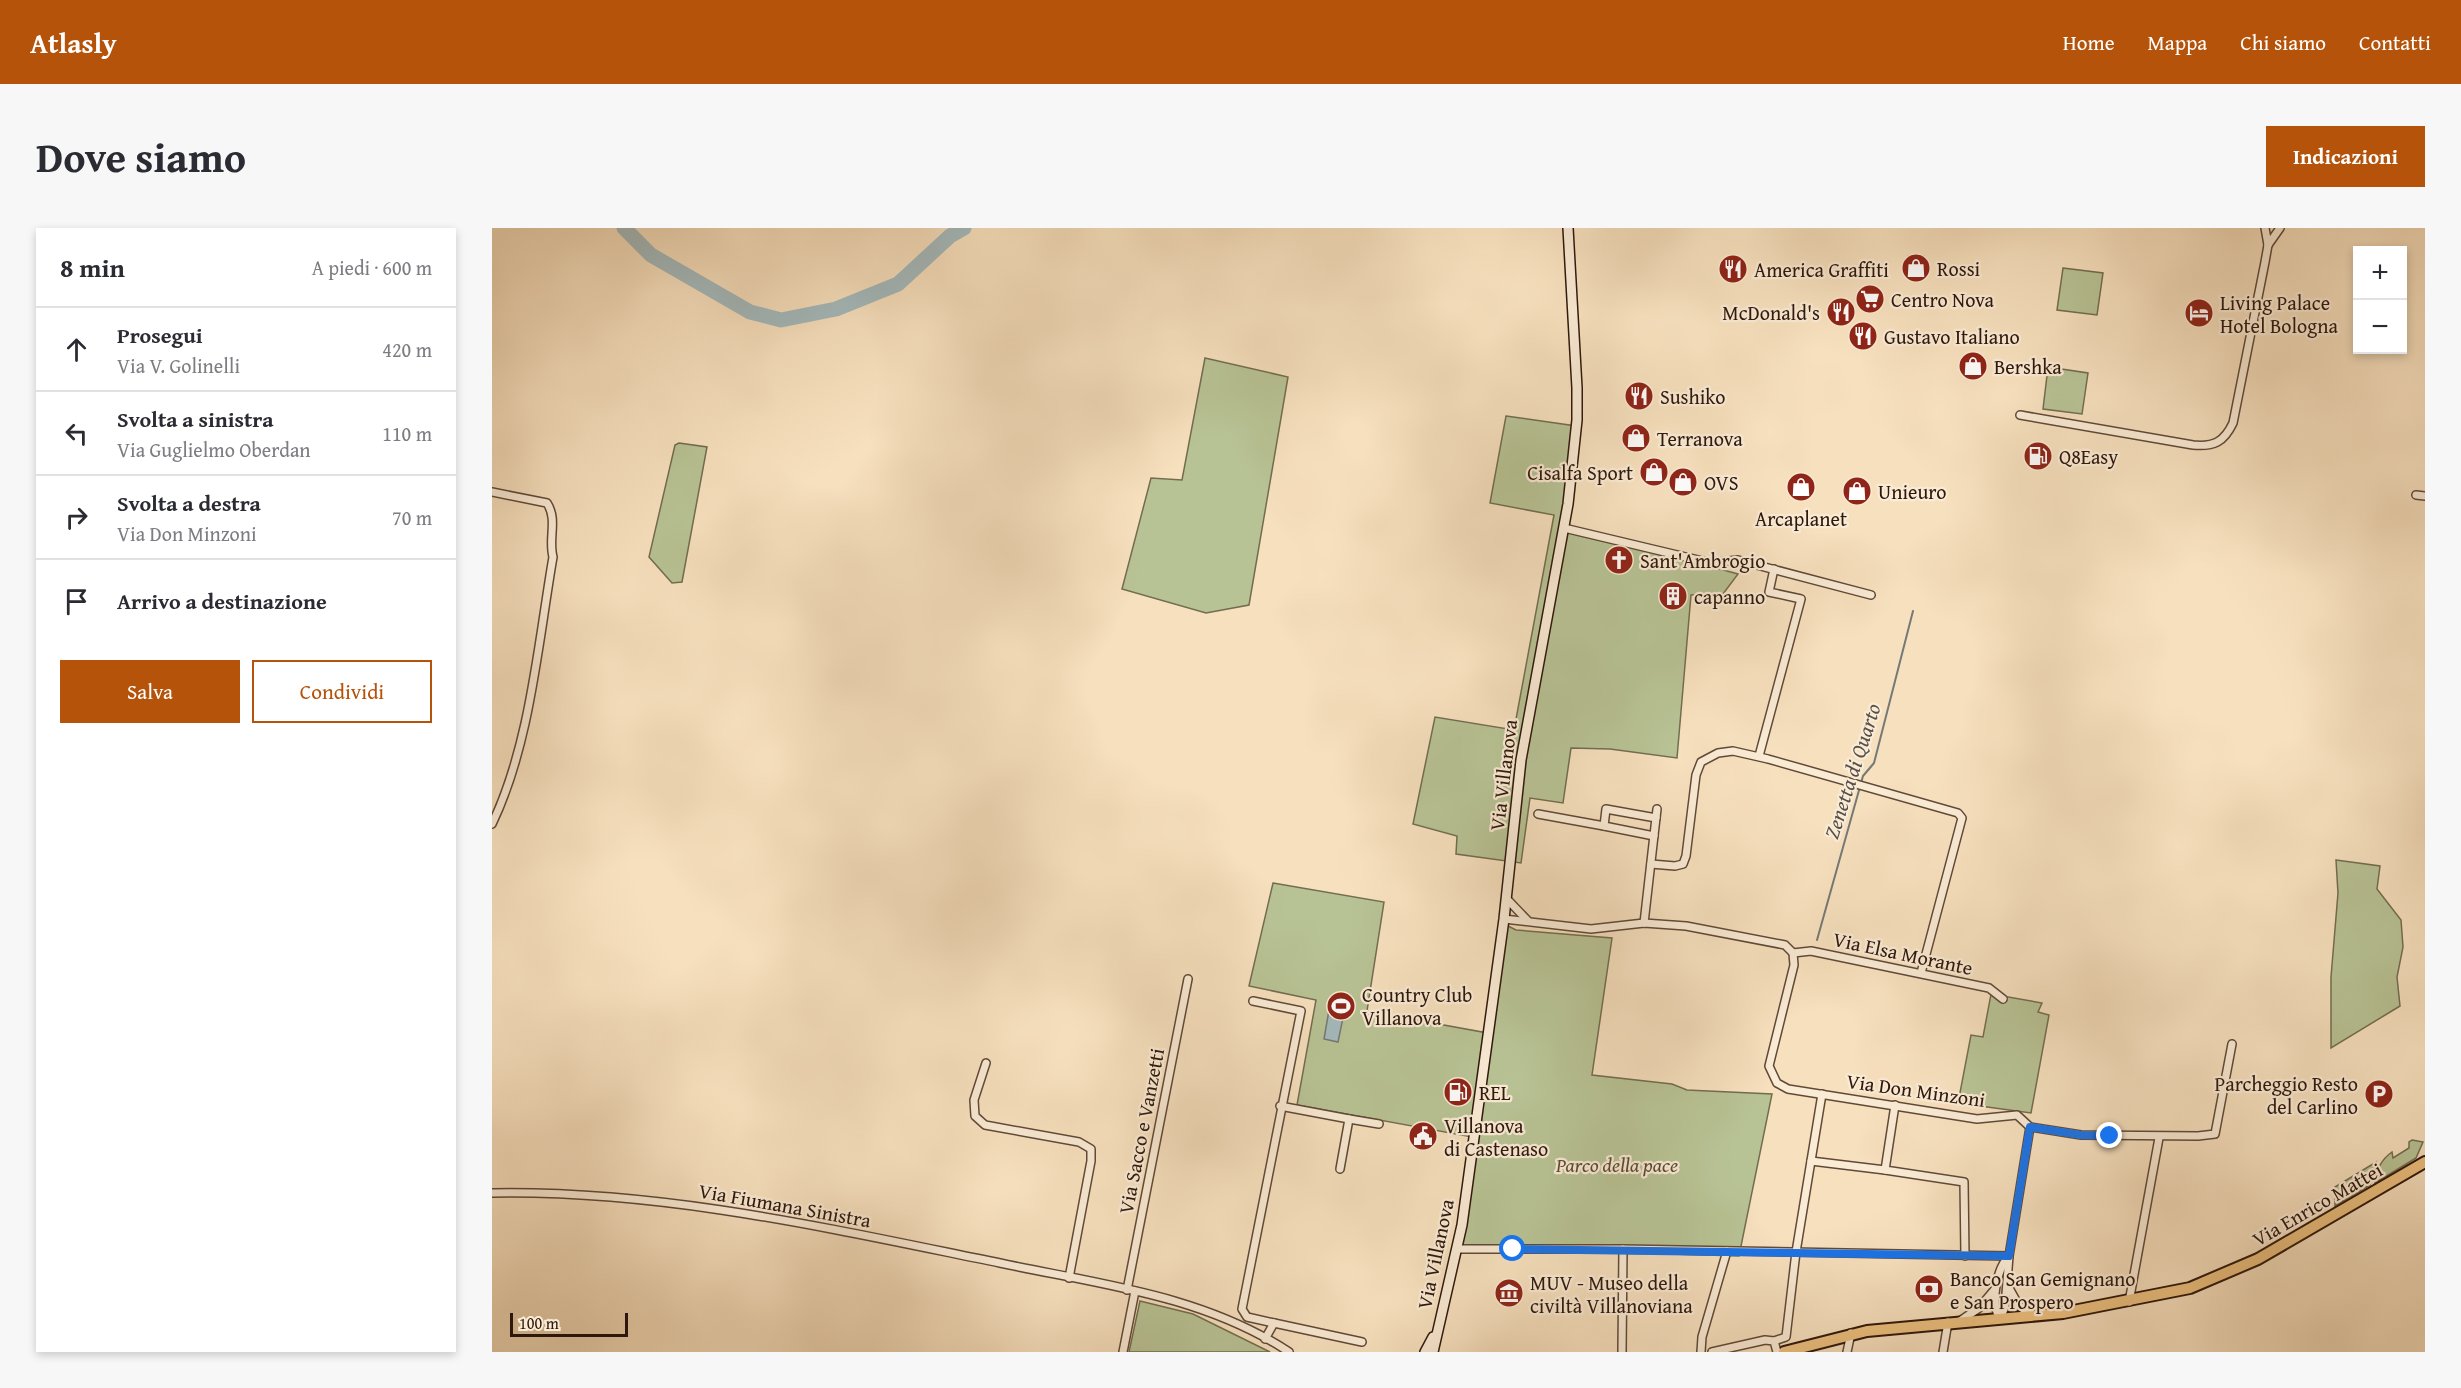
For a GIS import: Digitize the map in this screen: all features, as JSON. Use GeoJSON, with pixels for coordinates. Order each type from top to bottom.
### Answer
{"type":"FeatureCollection","features":[{"type":"Feature","properties":{"kind":"main road","name":"Via Villanova"},"geometry":{"type":"LineString","coordinates":[[1433,1352],[1458,1250],[1504,919],[1529,710],[1564,528],[1577,420],[1568,228]]}},
{"type":"Feature","properties":{"kind":"main road","name":"Via Enrico Mattei"},"geometry":{"type":"LineString","coordinates":[[1784,1352],[1851,1334],[1954,1322],[2035,1316],[2129,1302],[2190,1288],[2225,1275],[2321,1225],[2425,1162]]}},
{"type":"Feature","properties":{"kind":"main road","name":"Via Villanova"},"geometry":{"type":"LineString","coordinates":[[1425,1352],[1439,1324]]}},
{"type":"Feature","properties":{"kind":"street"},"geometry":{"type":"LineString","coordinates":[[2020,415],[2193,445],[2210,446],[2226,438],[2233,423],[2268,245],[2265,228]]}},
{"type":"Feature","properties":{"kind":"street"},"geometry":{"type":"LineString","coordinates":[[2268,245],[2280,228]]}},
{"type":"Feature","properties":{"kind":"street"},"geometry":{"type":"LineString","coordinates":[[492,492],[547,503],[554,516],[550,542],[553,557],[519,747],[508,790],[492,824]]}},
{"type":"Feature","properties":{"kind":"street"},"geometry":{"type":"LineString","coordinates":[[2416,495],[2425,496]]}},
{"type":"Feature","properties":{"kind":"street"},"geometry":{"type":"LineString","coordinates":[[1564,528],[1711,563],[1738,560],[1871,595]]}},
{"type":"Feature","properties":{"kind":"street"},"geometry":{"type":"LineString","coordinates":[[1759,756],[1801,599],[1769,592],[1774,569]]}},
{"type":"Feature","properties":{"kind":"street"},"geometry":{"type":"LineString","coordinates":[[1651,864],[1683,864],[1686,856],[1696,775],[1701,762],[1718,753],[1733,750],[1958,813],[1962,818],[1921,973]]}},
{"type":"Feature","properties":{"kind":"street"},"geometry":{"type":"LineString","coordinates":[[1604,826],[1606,809],[1656,818]]}},
{"type":"Feature","properties":{"kind":"street"},"geometry":{"type":"LineString","coordinates":[[1644,923],[1657,809]]}},
{"type":"Feature","properties":{"kind":"street"},"geometry":{"type":"LineString","coordinates":[[1538,814],[1654,836]]}},
{"type":"Feature","properties":{"kind":"street"},"geometry":{"type":"LineString","coordinates":[[1506,898],[1528,921]]}},
{"type":"Feature","properties":{"kind":"street"},"geometry":{"type":"LineString","coordinates":[[1504,919],[1591,929],[1644,923],[1686,926],[1785,945],[1792,953]]}},
{"type":"Feature","properties":{"kind":"street","name":"Via Elsa Morante"},"geometry":{"type":"LineString","coordinates":[[1792,953],[1811,951],[1921,973],[1989,988],[2003,999]]}},
{"type":"Feature","properties":{"kind":"street","name":"Via Don Minzoni"},"geometry":{"type":"LineString","coordinates":[[1792,953],[1794,965],[1770,1057],[1772,1075],[1777,1083],[1788,1089],[1977,1119],[2017,1114],[2030,1127],[2081,1135],[2159,1138],[2215,1134],[2232,1044]]}},
{"type":"Feature","properties":{"kind":"street","name":"Via Sacco e Vanzetti"},"geometry":{"type":"LineString","coordinates":[[1123,1352],[1131,1290],[1188,979]]}},
{"type":"Feature","properties":{"kind":"street"},"geometry":{"type":"LineString","coordinates":[[1253,1001],[1300,1011],[1280,1106],[1242,1309],[1243,1314],[1362,1342]]}},
{"type":"Feature","properties":{"kind":"street"},"geometry":{"type":"LineString","coordinates":[[986,1063],[974,1100],[975,1116],[985,1125],[1079,1142],[1091,1149],[1091,1161],[1070,1278]]}},
{"type":"Feature","properties":{"kind":"street"},"geometry":{"type":"LineString","coordinates":[[1713,1352],[1786,1337],[1796,1252],[1822,1094]]}},
{"type":"Feature","properties":{"kind":"street"},"geometry":{"type":"LineString","coordinates":[[1885,1170],[1895,1105]]}},
{"type":"Feature","properties":{"kind":"street"},"geometry":{"type":"LineString","coordinates":[[1280,1106],[1379,1124]]}},
{"type":"Feature","properties":{"kind":"street"},"geometry":{"type":"LineString","coordinates":[[1340,1169],[1349,1119]]}},
{"type":"Feature","properties":{"kind":"street"},"geometry":{"type":"LineString","coordinates":[[2000,1319],[2005,1307],[2009,1256],[2030,1127]]}},
{"type":"Feature","properties":{"kind":"street"},"geometry":{"type":"LineString","coordinates":[[2129,1302],[2159,1138]]}},
{"type":"Feature","properties":{"kind":"street"},"geometry":{"type":"LineString","coordinates":[[1811,1161],[1964,1182],[1965,1256]]}},
{"type":"Feature","properties":{"kind":"street","name":"Via Fiumana Sinistra"},"geometry":{"type":"LineString","coordinates":[[492,1193],[573,1194],[667,1201],[872,1237],[1131,1290],[1195,1306],[1289,1352]]}},
{"type":"Feature","properties":{"kind":"street"},"geometry":{"type":"LineString","coordinates":[[1458,1250],[1623,1249],[2009,1256]]}},
{"type":"Feature","properties":{"kind":"street"},"geometry":{"type":"LineString","coordinates":[[1622,1352],[1623,1249]]}},
{"type":"Feature","properties":{"kind":"street"},"geometry":{"type":"LineString","coordinates":[[1701,1352],[1702,1337],[1727,1251]]}},
{"type":"Feature","properties":{"kind":"street"},"geometry":{"type":"LineString","coordinates":[[2000,1319],[1995,1308],[1998,1284],[2009,1256]]}},
{"type":"Feature","properties":{"kind":"street"},"geometry":{"type":"LineString","coordinates":[[1943,1352],[1954,1322],[1979,1308],[1998,1284]]}},
{"type":"Feature","properties":{"kind":"street"},"geometry":{"type":"LineString","coordinates":[[2008,1284],[2019,1306],[2035,1316]]}},
{"type":"Feature","properties":{"kind":"street"},"geometry":{"type":"LineString","coordinates":[[1265,1339],[1274,1323]]}},
{"type":"Feature","properties":{"kind":"street"},"geometry":{"type":"LineString","coordinates":[[1847,1352],[1851,1334]]}},
{"type":"Feature","properties":{"kind":"street"},"geometry":{"type":"LineString","coordinates":[[1774,1341],[1777,1352]]}},
{"type":"Feature","properties":{"kind":"green space"},"geometry":{"type":"Polygon","coordinates":[[[2063,268],[2103,273],[2097,315],[2057,310],[2063,268]]]}},
{"type":"Feature","properties":{"kind":"green space"},"geometry":{"type":"Polygon","coordinates":[[[1205,358],[1288,377],[1249,605],[1206,613],[1122,589],[1151,478],[1182,480],[1205,358]]]}},
{"type":"Feature","properties":{"kind":"green space"},"geometry":{"type":"Polygon","coordinates":[[[2048,367],[2088,373],[2082,414],[2043,409],[2048,367]]]}},
{"type":"Feature","properties":{"kind":"green space"},"geometry":{"type":"Polygon","coordinates":[[[1506,416],[1576,426],[1566,527],[1738,574],[1723,594],[1691,595],[1677,758],[1610,749],[1571,748],[1563,803],[1530,798],[1521,863],[1456,854],[1457,836],[1413,824],[1435,717],[1514,730],[1554,515],[1490,503],[1506,416]]]}},
{"type":"Feature","properties":{"kind":"green space"},"geometry":{"type":"Polygon","coordinates":[[[679,443],[707,447],[682,582],[672,583],[649,557],[675,445],[679,443]]]}},
{"type":"Feature","properties":{"kind":"green space"},"geometry":{"type":"Polygon","coordinates":[[[2336,860],[2380,866],[2377,889],[2401,920],[2403,947],[2397,977],[2400,1006],[2331,1048],[2331,977],[2338,893],[2336,860]]]}},
{"type":"Feature","properties":{"kind":"green space","name":"Parco della pace"},"geometry":{"type":"Polygon","coordinates":[[[1273,883],[1384,902],[1367,1011],[1488,1033],[1504,924],[1516,930],[1612,938],[1592,1075],[1672,1084],[1687,1090],[1772,1094],[1739,1256],[1459,1248],[1478,1138],[1297,1105],[1316,1000],[1249,986],[1273,883]]]}},
{"type":"Feature","properties":{"kind":"green space"},"geometry":{"type":"Polygon","coordinates":[[[1991,994],[2042,1003],[2038,1012],[2049,1015],[2031,1113],[1958,1103],[1971,1035],[1983,1037],[1991,994]]]}},
{"type":"Feature","properties":{"kind":"green space"},"geometry":{"type":"Polygon","coordinates":[[[2412,1140],[2423,1142],[2416,1158],[2375,1183],[2382,1161],[2392,1152],[2393,1158],[2409,1148],[2409,1142],[2412,1140]]]}},
{"type":"Feature","properties":{"kind":"green space"},"geometry":{"type":"Polygon","coordinates":[[[2376,1162],[2370,1185],[2335,1206],[2335,1187],[2376,1162]]]}},
{"type":"Feature","properties":{"kind":"green space"},"geometry":{"type":"Polygon","coordinates":[[[1140,1301],[1193,1314],[1270,1352],[1129,1352],[1140,1301]]]}},
{"type":"Feature","properties":{"kind":"shaded area"},"geometry":{"type":"Polygon","coordinates":[[[1329,1010],[1344,1013],[1338,1042],[1324,1039],[1329,1010]]]}},
{"type":"Feature","properties":{"kind":"waterway"},"geometry":{"type":"LineString","coordinates":[[624,228],[651,255],[750,312],[781,320],[836,309],[898,284],[950,236],[964,228]]}},
{"type":"Feature","properties":{"kind":"waterway","name":"Zenetta di Quarto"},"geometry":{"type":"LineString","coordinates":[[1817,940],[1863,776],[1874,763],[1913,611]]}},
{"type":"Feature","properties":{"kind":"place","name":"Rossi"},"geometry":{"type":"Point","coordinates":[1916,268]}},
{"type":"Feature","properties":{"kind":"place","name":"America Graffiti"},"geometry":{"type":"Point","coordinates":[1733,269]}},
{"type":"Feature","properties":{"kind":"place","name":"Centro Nova"},"geometry":{"type":"Point","coordinates":[1870,299]}},
{"type":"Feature","properties":{"kind":"place","name":"McDonald's"},"geometry":{"type":"Point","coordinates":[1841,312]}},
{"type":"Feature","properties":{"kind":"place","name":"Living Palace Hotel Bologna"},"geometry":{"type":"Point","coordinates":[2199,313]}},
{"type":"Feature","properties":{"kind":"place","name":"Gustavo Italiano"},"geometry":{"type":"Point","coordinates":[1863,336]}},
{"type":"Feature","properties":{"kind":"place","name":"Bershka"},"geometry":{"type":"Point","coordinates":[1973,366]}},
{"type":"Feature","properties":{"kind":"place","name":"Sushiko"},"geometry":{"type":"Point","coordinates":[1639,396]}},
{"type":"Feature","properties":{"kind":"place","name":"Terranova"},"geometry":{"type":"Point","coordinates":[1636,438]}},
{"type":"Feature","properties":{"kind":"place","name":"Q8Easy"},"geometry":{"type":"Point","coordinates":[2038,456]}},
{"type":"Feature","properties":{"kind":"place","name":"Cisalfa Sport"},"geometry":{"type":"Point","coordinates":[1654,472]}},
{"type":"Feature","properties":{"kind":"place","name":"OVS"},"geometry":{"type":"Point","coordinates":[1683,482]}},
{"type":"Feature","properties":{"kind":"place","name":"Arcaplanet"},"geometry":{"type":"Point","coordinates":[1801,487]}},
{"type":"Feature","properties":{"kind":"place","name":"Unieuro"},"geometry":{"type":"Point","coordinates":[1857,491]}},
{"type":"Feature","properties":{"kind":"place","name":"Sant'Ambrogio"},"geometry":{"type":"Point","coordinates":[1619,560]}},
{"type":"Feature","properties":{"kind":"place","name":"capanno"},"geometry":{"type":"Point","coordinates":[1673,596]}},
{"type":"Feature","properties":{"kind":"place","name":"Country Club Villanova"},"geometry":{"type":"Point","coordinates":[1341,1006]}},
{"type":"Feature","properties":{"kind":"place","name":"REL"},"geometry":{"type":"Point","coordinates":[1458,1092]}},
{"type":"Feature","properties":{"kind":"place","name":"Parcheggio Resto del Carlino"},"geometry":{"type":"Point","coordinates":[2379,1094]}},
{"type":"Feature","properties":{"kind":"place","name":"Villanova di Castenaso"},"geometry":{"type":"Point","coordinates":[1423,1136]}},
{"type":"Feature","properties":{"kind":"place","name":"Banco San Gemignano e San Prospero"},"geometry":{"type":"Point","coordinates":[1929,1289]}},
{"type":"Feature","properties":{"kind":"place","name":"MUV - Museo della civiltà Villanoviana"},"geometry":{"type":"Point","coordinates":[1509,1293]}},
{"type":"Feature","properties":{"kind":"route"},"geometry":{"type":"LineString","coordinates":[[1513,1249],[2009,1256],[2030,1127],[2081,1135],[2110,1136]]}}]}
